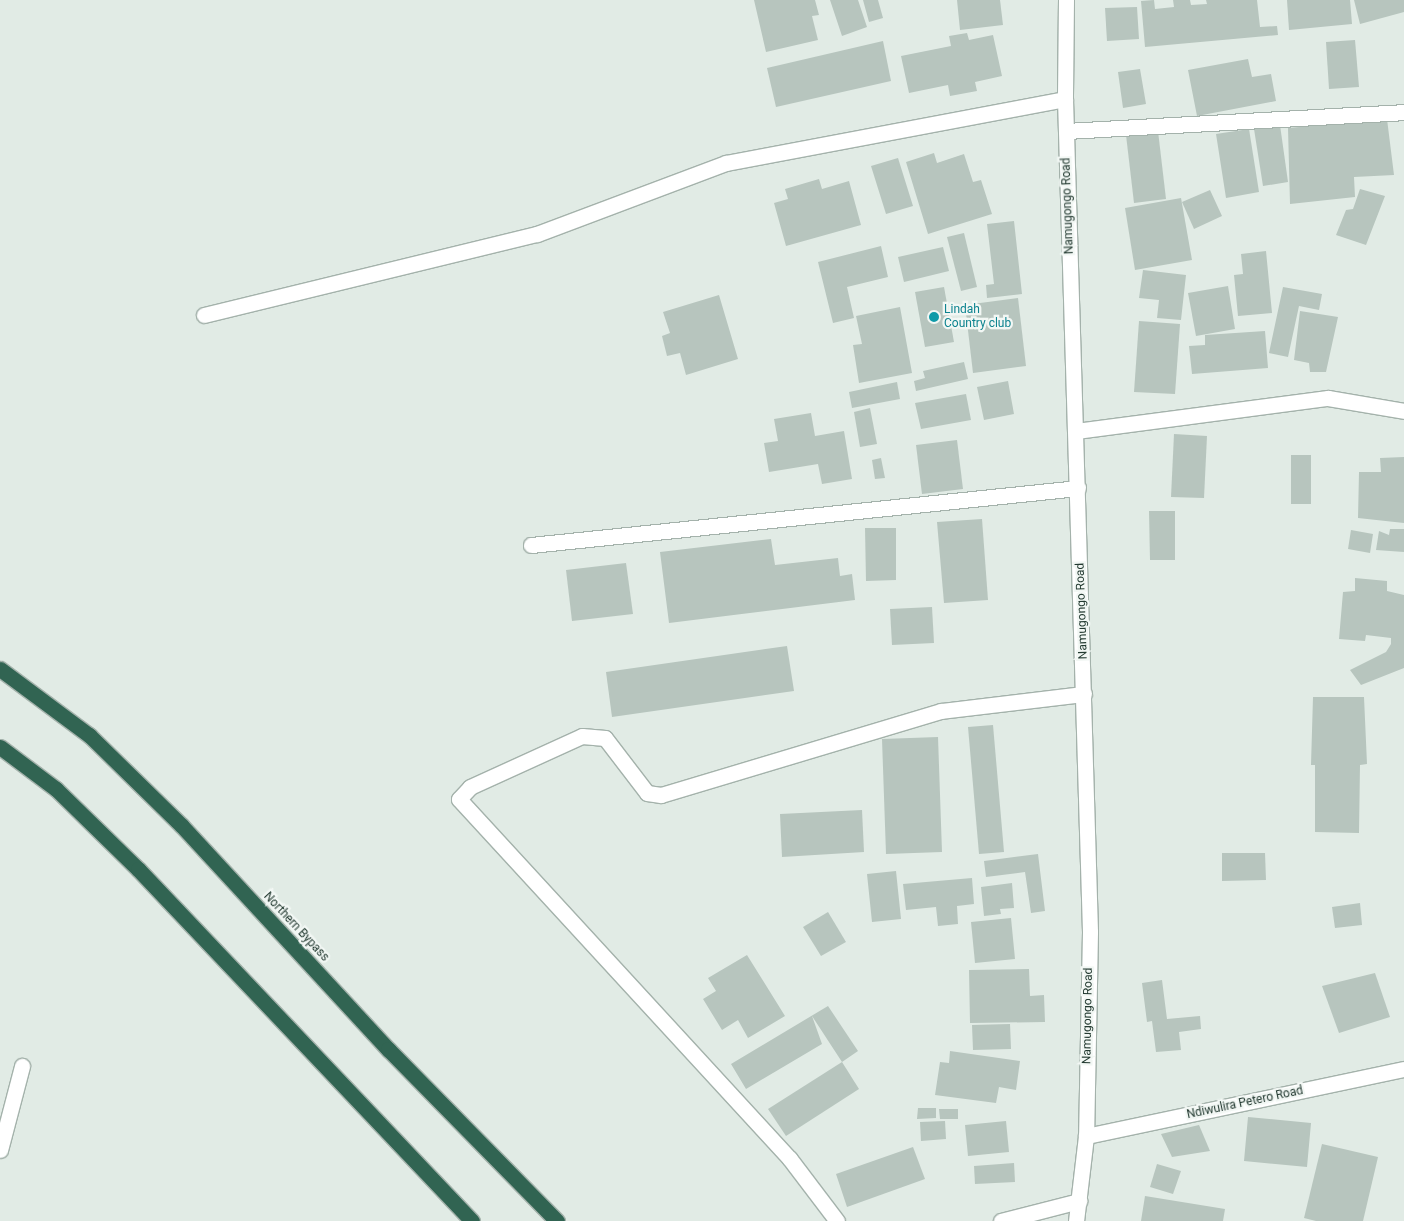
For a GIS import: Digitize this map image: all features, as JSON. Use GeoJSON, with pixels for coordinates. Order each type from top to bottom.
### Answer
{"type":"FeatureCollection","features":[{"type":"Feature","properties":{"kind":"highway","name":"Northern Bypass"},"geometry":{"type":"LineString","coordinates":[[0,669],[88,735],[182,826],[388,1049],[557,1221]]}},
{"type":"Feature","properties":{"kind":"highway"},"geometry":{"type":"LineString","coordinates":[[0,747],[56,789],[138,869],[472,1221]]}},
{"type":"Feature","properties":{"kind":"street","name":"Namugongo Road"},"geometry":{"type":"LineString","coordinates":[[1066,0],[1065,99],[1090,932],[1086,1136],[1076,1221]]}},
{"type":"Feature","properties":{"kind":"street"},"geometry":{"type":"LineString","coordinates":[[204,315],[537,234],[726,164],[1065,99]]}},
{"type":"Feature","properties":{"kind":"street"},"geometry":{"type":"LineString","coordinates":[[1066,130],[1404,112]]}},
{"type":"Feature","properties":{"kind":"street"},"geometry":{"type":"LineString","coordinates":[[1076,431],[1328,398],[1404,411]]}},
{"type":"Feature","properties":{"kind":"street"},"geometry":{"type":"LineString","coordinates":[[531,545],[1078,488]]}},
{"type":"Feature","properties":{"kind":"street"},"geometry":{"type":"LineString","coordinates":[[837,1221],[790,1160],[459,799],[470,787],[582,736],[605,738],[646,792],[661,795],[941,711],[1084,694]]}},
{"type":"Feature","properties":{"kind":"street"},"geometry":{"type":"LineString","coordinates":[[0,1150],[22,1066]]}},
{"type":"Feature","properties":{"kind":"street","name":"Ndiwulira Petero Road"},"geometry":{"type":"LineString","coordinates":[[1086,1136],[1404,1069]]}},
{"type":"Feature","properties":{"kind":"street"},"geometry":{"type":"LineString","coordinates":[[1001,1221],[1079,1201]]}},
{"type":"Feature","properties":{"kind":"building"},"geometry":{"type":"Polygon","coordinates":[[[754,0],[815,0],[819,15],[812,16],[818,40],[766,52],[754,0]]]}},
{"type":"Feature","properties":{"kind":"building"},"geometry":{"type":"Polygon","coordinates":[[[830,0],[858,0],[867,27],[842,36],[830,0]]]}},
{"type":"Feature","properties":{"kind":"building"},"geometry":{"type":"Polygon","coordinates":[[[863,0],[878,0],[883,18],[869,22],[863,0]]]}},
{"type":"Feature","properties":{"kind":"building"},"geometry":{"type":"Polygon","coordinates":[[[957,0],[1000,0],[1003,25],[960,30],[957,0]]]}},
{"type":"Feature","properties":{"kind":"building"},"geometry":{"type":"Polygon","coordinates":[[[1154,0],[1155,9],[1174,7],[1173,0],[1190,0],[1191,5],[1207,4],[1206,0],[1257,0],[1260,27],[1277,26],[1278,35],[1145,47],[1141,1],[1154,0]]]}},
{"type":"Feature","properties":{"kind":"building"},"geometry":{"type":"Polygon","coordinates":[[[1287,0],[1350,0],[1352,24],[1289,30],[1287,0]]]}},
{"type":"Feature","properties":{"kind":"building"},"geometry":{"type":"Polygon","coordinates":[[[1354,0],[1404,0],[1404,12],[1360,24],[1354,0]]]}},
{"type":"Feature","properties":{"kind":"building"},"geometry":{"type":"Polygon","coordinates":[[[1137,7],[1139,39],[1107,41],[1105,8],[1137,7]]]}},
{"type":"Feature","properties":{"kind":"building"},"geometry":{"type":"Polygon","coordinates":[[[967,33],[969,40],[993,35],[1002,76],[975,82],[977,91],[950,96],[948,85],[909,93],[901,56],[951,46],[949,36],[967,33]]]}},
{"type":"Feature","properties":{"kind":"building"},"geometry":{"type":"Polygon","coordinates":[[[1355,40],[1359,87],[1329,89],[1326,42],[1355,40]]]}},
{"type":"Feature","properties":{"kind":"building"},"geometry":{"type":"Polygon","coordinates":[[[883,41],[891,81],[776,107],[767,68],[883,41]]]}},
{"type":"Feature","properties":{"kind":"building"},"geometry":{"type":"Polygon","coordinates":[[[1248,59],[1252,77],[1271,74],[1276,101],[1197,116],[1188,70],[1248,59]]]}},
{"type":"Feature","properties":{"kind":"building"},"geometry":{"type":"Polygon","coordinates":[[[1140,69],[1146,104],[1123,108],[1118,72],[1140,69]]]}},
{"type":"Feature","properties":{"kind":"building"},"geometry":{"type":"Polygon","coordinates":[[[1387,119],[1394,175],[1354,177],[1355,197],[1290,204],[1288,128],[1387,119]]]}},
{"type":"Feature","properties":{"kind":"building"},"geometry":{"type":"Polygon","coordinates":[[[1280,125],[1288,182],[1263,186],[1254,129],[1280,125]]]}},
{"type":"Feature","properties":{"kind":"building"},"geometry":{"type":"Polygon","coordinates":[[[1249,129],[1259,192],[1226,198],[1216,134],[1249,129]]]}},
{"type":"Feature","properties":{"kind":"building"},"geometry":{"type":"Polygon","coordinates":[[[1158,131],[1166,199],[1134,203],[1126,135],[1158,131]]]}},
{"type":"Feature","properties":{"kind":"building"},"geometry":{"type":"Polygon","coordinates":[[[934,153],[937,163],[964,154],[973,182],[981,180],[992,214],[928,234],[906,162],[934,153]]]}},
{"type":"Feature","properties":{"kind":"building"},"geometry":{"type":"Polygon","coordinates":[[[898,158],[913,206],[886,214],[871,166],[898,158]]]}},
{"type":"Feature","properties":{"kind":"building"},"geometry":{"type":"Polygon","coordinates":[[[819,179],[822,189],[849,181],[861,225],[786,246],[774,203],[788,199],[785,189],[819,179]]]}},
{"type":"Feature","properties":{"kind":"building"},"geometry":{"type":"Polygon","coordinates":[[[1360,189],[1385,196],[1366,245],[1336,235],[1346,210],[1353,209],[1360,189]]]}},
{"type":"Feature","properties":{"kind":"building"},"geometry":{"type":"Polygon","coordinates":[[[1210,190],[1222,216],[1194,229],[1182,202],[1210,190]]]}},
{"type":"Feature","properties":{"kind":"building"},"geometry":{"type":"Polygon","coordinates":[[[1181,198],[1192,260],[1135,270],[1125,208],[1181,198]]]}},
{"type":"Feature","properties":{"kind":"building"},"geometry":{"type":"Polygon","coordinates":[[[1014,221],[1022,294],[987,298],[986,285],[994,284],[987,224],[1014,221]]]}},
{"type":"Feature","properties":{"kind":"building"},"geometry":{"type":"Polygon","coordinates":[[[964,233],[977,287],[961,291],[947,237],[964,233]]]}},
{"type":"Feature","properties":{"kind":"building"},"geometry":{"type":"Polygon","coordinates":[[[881,246],[888,277],[847,287],[854,318],[833,323],[818,262],[881,246]]]}},
{"type":"Feature","properties":{"kind":"building"},"geometry":{"type":"Polygon","coordinates":[[[943,247],[949,271],[904,282],[898,257],[943,247]]]}},
{"type":"Feature","properties":{"kind":"building"},"geometry":{"type":"Polygon","coordinates":[[[1266,251],[1272,313],[1238,316],[1234,275],[1243,274],[1241,254],[1266,251]]]}},
{"type":"Feature","properties":{"kind":"building"},"geometry":{"type":"Polygon","coordinates":[[[1143,270],[1186,275],[1181,320],[1157,318],[1159,300],[1139,298],[1143,270]]]}},
{"type":"Feature","properties":{"kind":"building"},"geometry":{"type":"Polygon","coordinates":[[[1228,286],[1235,329],[1196,336],[1188,293],[1228,286]]]}},
{"type":"Feature","properties":{"kind":"building","name":"Lindah Country club"},"geometry":{"type":"Polygon","coordinates":[[[944,287],[954,342],[925,347],[915,292],[944,287]]]}},
{"type":"Feature","properties":{"kind":"building"},"geometry":{"type":"Polygon","coordinates":[[[1283,287],[1322,294],[1319,310],[1299,306],[1288,357],[1269,353],[1283,287]]]}},
{"type":"Feature","properties":{"kind":"building"},"geometry":{"type":"Polygon","coordinates":[[[719,295],[738,359],[686,375],[680,353],[667,356],[662,336],[670,333],[663,312],[719,295]]]}},
{"type":"Feature","properties":{"kind":"building"},"geometry":{"type":"Polygon","coordinates":[[[1018,298],[1026,366],[973,373],[965,305],[1018,298]]]}},
{"type":"Feature","properties":{"kind":"building"},"geometry":{"type":"Polygon","coordinates":[[[900,307],[912,373],[859,383],[853,345],[862,344],[856,316],[900,307]]]}},
{"type":"Feature","properties":{"kind":"building"},"geometry":{"type":"Polygon","coordinates":[[[1300,311],[1338,317],[1326,372],[1310,372],[1309,363],[1294,360],[1300,311]]]}},
{"type":"Feature","properties":{"kind":"building"},"geometry":{"type":"Polygon","coordinates":[[[1139,321],[1180,324],[1175,394],[1134,392],[1139,321]]]}},
{"type":"Feature","properties":{"kind":"building"},"geometry":{"type":"Polygon","coordinates":[[[1265,331],[1268,368],[1192,374],[1189,346],[1205,345],[1205,335],[1265,331]]]}},
{"type":"Feature","properties":{"kind":"building"},"geometry":{"type":"Polygon","coordinates":[[[964,362],[968,379],[916,391],[914,381],[925,378],[923,371],[964,362]]]}},
{"type":"Feature","properties":{"kind":"building"},"geometry":{"type":"Polygon","coordinates":[[[1008,381],[1014,414],[984,420],[977,387],[1008,381]]]}},
{"type":"Feature","properties":{"kind":"building"},"geometry":{"type":"Polygon","coordinates":[[[897,382],[900,399],[852,408],[849,392],[897,382]]]}},
{"type":"Feature","properties":{"kind":"building"},"geometry":{"type":"Polygon","coordinates":[[[966,394],[971,420],[921,429],[915,403],[966,394]]]}},
{"type":"Feature","properties":{"kind":"building"},"geometry":{"type":"Polygon","coordinates":[[[870,408],[877,444],[860,447],[854,412],[870,408]]]}},
{"type":"Feature","properties":{"kind":"building"},"geometry":{"type":"Polygon","coordinates":[[[811,413],[815,436],[844,431],[852,479],[822,484],[818,464],[769,472],[764,443],[778,441],[774,419],[811,413]]]}},
{"type":"Feature","properties":{"kind":"building"},"geometry":{"type":"Polygon","coordinates":[[[1174,434],[1207,436],[1204,498],[1171,497],[1174,434]]]}},
{"type":"Feature","properties":{"kind":"building"},"geometry":{"type":"Polygon","coordinates":[[[957,440],[963,489],[922,494],[916,445],[957,440]]]}},
{"type":"Feature","properties":{"kind":"building"},"geometry":{"type":"Polygon","coordinates":[[[1291,455],[1311,455],[1311,504],[1291,504],[1291,455]]]}},
{"type":"Feature","properties":{"kind":"building"},"geometry":{"type":"Polygon","coordinates":[[[1404,457],[1404,523],[1358,518],[1359,472],[1381,472],[1380,458],[1404,457]]]}},
{"type":"Feature","properties":{"kind":"building"},"geometry":{"type":"Polygon","coordinates":[[[881,458],[885,478],[875,479],[872,460],[881,458]]]}},
{"type":"Feature","properties":{"kind":"building"},"geometry":{"type":"Polygon","coordinates":[[[1149,511],[1175,511],[1175,560],[1150,560],[1149,511]]]}},
{"type":"Feature","properties":{"kind":"building"},"geometry":{"type":"Polygon","coordinates":[[[982,519],[988,600],[944,603],[937,522],[982,519]]]}},
{"type":"Feature","properties":{"kind":"building"},"geometry":{"type":"Polygon","coordinates":[[[865,528],[896,528],[896,580],[866,581],[865,528]]]}},
{"type":"Feature","properties":{"kind":"building"},"geometry":{"type":"Polygon","coordinates":[[[1390,529],[1404,529],[1404,552],[1376,550],[1379,531],[1389,535],[1390,529]]]}},
{"type":"Feature","properties":{"kind":"building"},"geometry":{"type":"Polygon","coordinates":[[[1351,530],[1373,534],[1370,553],[1348,549],[1351,530]]]}},
{"type":"Feature","properties":{"kind":"building"},"geometry":{"type":"Polygon","coordinates":[[[771,539],[775,565],[838,558],[840,576],[852,574],[855,600],[669,623],[660,552],[771,539]]]}},
{"type":"Feature","properties":{"kind":"building"},"geometry":{"type":"Polygon","coordinates":[[[626,563],[633,614],[572,621],[566,570],[626,563]]]}},
{"type":"Feature","properties":{"kind":"building"},"geometry":{"type":"Polygon","coordinates":[[[1355,578],[1387,581],[1387,591],[1404,595],[1404,668],[1361,685],[1350,670],[1386,652],[1391,644],[1391,638],[1366,635],[1365,641],[1339,639],[1343,592],[1355,591],[1355,578]]]}},
{"type":"Feature","properties":{"kind":"building"},"geometry":{"type":"Polygon","coordinates":[[[932,607],[934,643],[892,645],[890,609],[932,607]]]}},
{"type":"Feature","properties":{"kind":"building"},"geometry":{"type":"Polygon","coordinates":[[[787,646],[794,691],[612,717],[606,672],[787,646]]]}},
{"type":"Feature","properties":{"kind":"building"},"geometry":{"type":"Polygon","coordinates":[[[1313,697],[1364,697],[1367,764],[1360,765],[1359,833],[1315,832],[1315,765],[1311,765],[1313,697]]]}},
{"type":"Feature","properties":{"kind":"building"},"geometry":{"type":"Polygon","coordinates":[[[993,725],[1004,852],[979,854],[968,727],[993,725]]]}},
{"type":"Feature","properties":{"kind":"building"},"geometry":{"type":"Polygon","coordinates":[[[938,737],[942,852],[886,854],[882,739],[938,737]]]}},
{"type":"Feature","properties":{"kind":"building"},"geometry":{"type":"Polygon","coordinates":[[[862,810],[864,852],[782,857],[780,814],[862,810]]]}},
{"type":"Feature","properties":{"kind":"building"},"geometry":{"type":"Polygon","coordinates":[[[1222,853],[1265,853],[1266,880],[1222,881],[1222,853]]]}},
{"type":"Feature","properties":{"kind":"building"},"geometry":{"type":"Polygon","coordinates":[[[1038,854],[1045,911],[1031,913],[1025,872],[986,877],[984,861],[1038,854]]]}},
{"type":"Feature","properties":{"kind":"building"},"geometry":{"type":"Polygon","coordinates":[[[896,871],[901,919],[872,922],[867,874],[896,871]]]}},
{"type":"Feature","properties":{"kind":"building"},"geometry":{"type":"Polygon","coordinates":[[[972,878],[974,904],[957,906],[958,924],[938,926],[936,907],[906,910],[903,884],[972,878]]]}},
{"type":"Feature","properties":{"kind":"building"},"geometry":{"type":"Polygon","coordinates":[[[1012,883],[1014,908],[1000,909],[1001,914],[984,916],[981,887],[1012,883]]]}},
{"type":"Feature","properties":{"kind":"building"},"geometry":{"type":"Polygon","coordinates":[[[1360,903],[1362,925],[1335,928],[1332,907],[1360,903]]]}},
{"type":"Feature","properties":{"kind":"building"},"geometry":{"type":"Polygon","coordinates":[[[828,912],[846,942],[821,956],[803,927],[828,912]]]}},
{"type":"Feature","properties":{"kind":"building"},"geometry":{"type":"Polygon","coordinates":[[[1011,918],[1015,959],[975,963],[971,922],[1011,918]]]}},
{"type":"Feature","properties":{"kind":"building"},"geometry":{"type":"Polygon","coordinates":[[[747,955],[785,1016],[748,1038],[738,1020],[722,1030],[703,999],[716,991],[708,978],[747,955]]]}},
{"type":"Feature","properties":{"kind":"building"},"geometry":{"type":"Polygon","coordinates":[[[1029,969],[1030,996],[1044,995],[1045,1022],[970,1023],[969,970],[1029,969]]]}},
{"type":"Feature","properties":{"kind":"building"},"geometry":{"type":"Polygon","coordinates":[[[1375,973],[1390,1017],[1339,1033],[1322,986],[1375,973]]]}},
{"type":"Feature","properties":{"kind":"building"},"geometry":{"type":"Polygon","coordinates":[[[1162,980],[1167,1019],[1200,1016],[1201,1029],[1179,1032],[1181,1050],[1156,1052],[1152,1021],[1147,1022],[1142,983],[1162,980]]]}},
{"type":"Feature","properties":{"kind":"building"},"geometry":{"type":"Polygon","coordinates":[[[828,1006],[858,1051],[842,1062],[812,1016],[822,1044],[746,1089],[731,1064],[828,1006]]]}},
{"type":"Feature","properties":{"kind":"building"},"geometry":{"type":"Polygon","coordinates":[[[1010,1024],[1011,1049],[973,1050],[972,1025],[1010,1024]]]}},
{"type":"Feature","properties":{"kind":"building"},"geometry":{"type":"Polygon","coordinates":[[[950,1051],[1020,1061],[1016,1090],[999,1087],[996,1103],[935,1095],[940,1062],[949,1063],[950,1051]]]}},
{"type":"Feature","properties":{"kind":"building"},"geometry":{"type":"Polygon","coordinates":[[[842,1062],[859,1089],[786,1136],[768,1109],[842,1062]]]}},
{"type":"Feature","properties":{"kind":"building"},"geometry":{"type":"Polygon","coordinates":[[[918,1108],[936,1108],[936,1118],[917,1119],[918,1108]]]}},
{"type":"Feature","properties":{"kind":"building"},"geometry":{"type":"Polygon","coordinates":[[[939,1109],[958,1109],[958,1119],[940,1119],[939,1109]]]}},
{"type":"Feature","properties":{"kind":"building"},"geometry":{"type":"Polygon","coordinates":[[[1248,1117],[1311,1123],[1307,1167],[1244,1161],[1248,1117]]]}},
{"type":"Feature","properties":{"kind":"building"},"geometry":{"type":"Polygon","coordinates":[[[945,1121],[946,1139],[921,1141],[920,1122],[945,1121]]]}},
{"type":"Feature","properties":{"kind":"building"},"geometry":{"type":"Polygon","coordinates":[[[1006,1121],[1009,1152],[968,1156],[965,1125],[1006,1121]]]}},
{"type":"Feature","properties":{"kind":"building"},"geometry":{"type":"Polygon","coordinates":[[[1199,1125],[1210,1151],[1172,1157],[1161,1134],[1199,1125]]]}},
{"type":"Feature","properties":{"kind":"building"},"geometry":{"type":"Polygon","coordinates":[[[1322,1144],[1378,1157],[1363,1221],[1316,1221],[1304,1218],[1322,1144]]]}},
{"type":"Feature","properties":{"kind":"building"},"geometry":{"type":"Polygon","coordinates":[[[913,1147],[925,1179],[847,1207],[836,1174],[913,1147]]]}},
{"type":"Feature","properties":{"kind":"building"},"geometry":{"type":"Polygon","coordinates":[[[1014,1163],[1015,1182],[975,1184],[974,1166],[1014,1163]]]}},
{"type":"Feature","properties":{"kind":"building"},"geometry":{"type":"Polygon","coordinates":[[[1157,1164],[1181,1171],[1173,1194],[1150,1187],[1157,1164]]]}},
{"type":"Feature","properties":{"kind":"building"},"geometry":{"type":"Polygon","coordinates":[[[1145,1196],[1225,1209],[1223,1221],[1141,1221],[1145,1196]]]}},
{"type":"Feature","properties":{"kind":"place","name":"Lindah Country club"},"geometry":{"type":"Point","coordinates":[934,317]}}]}
